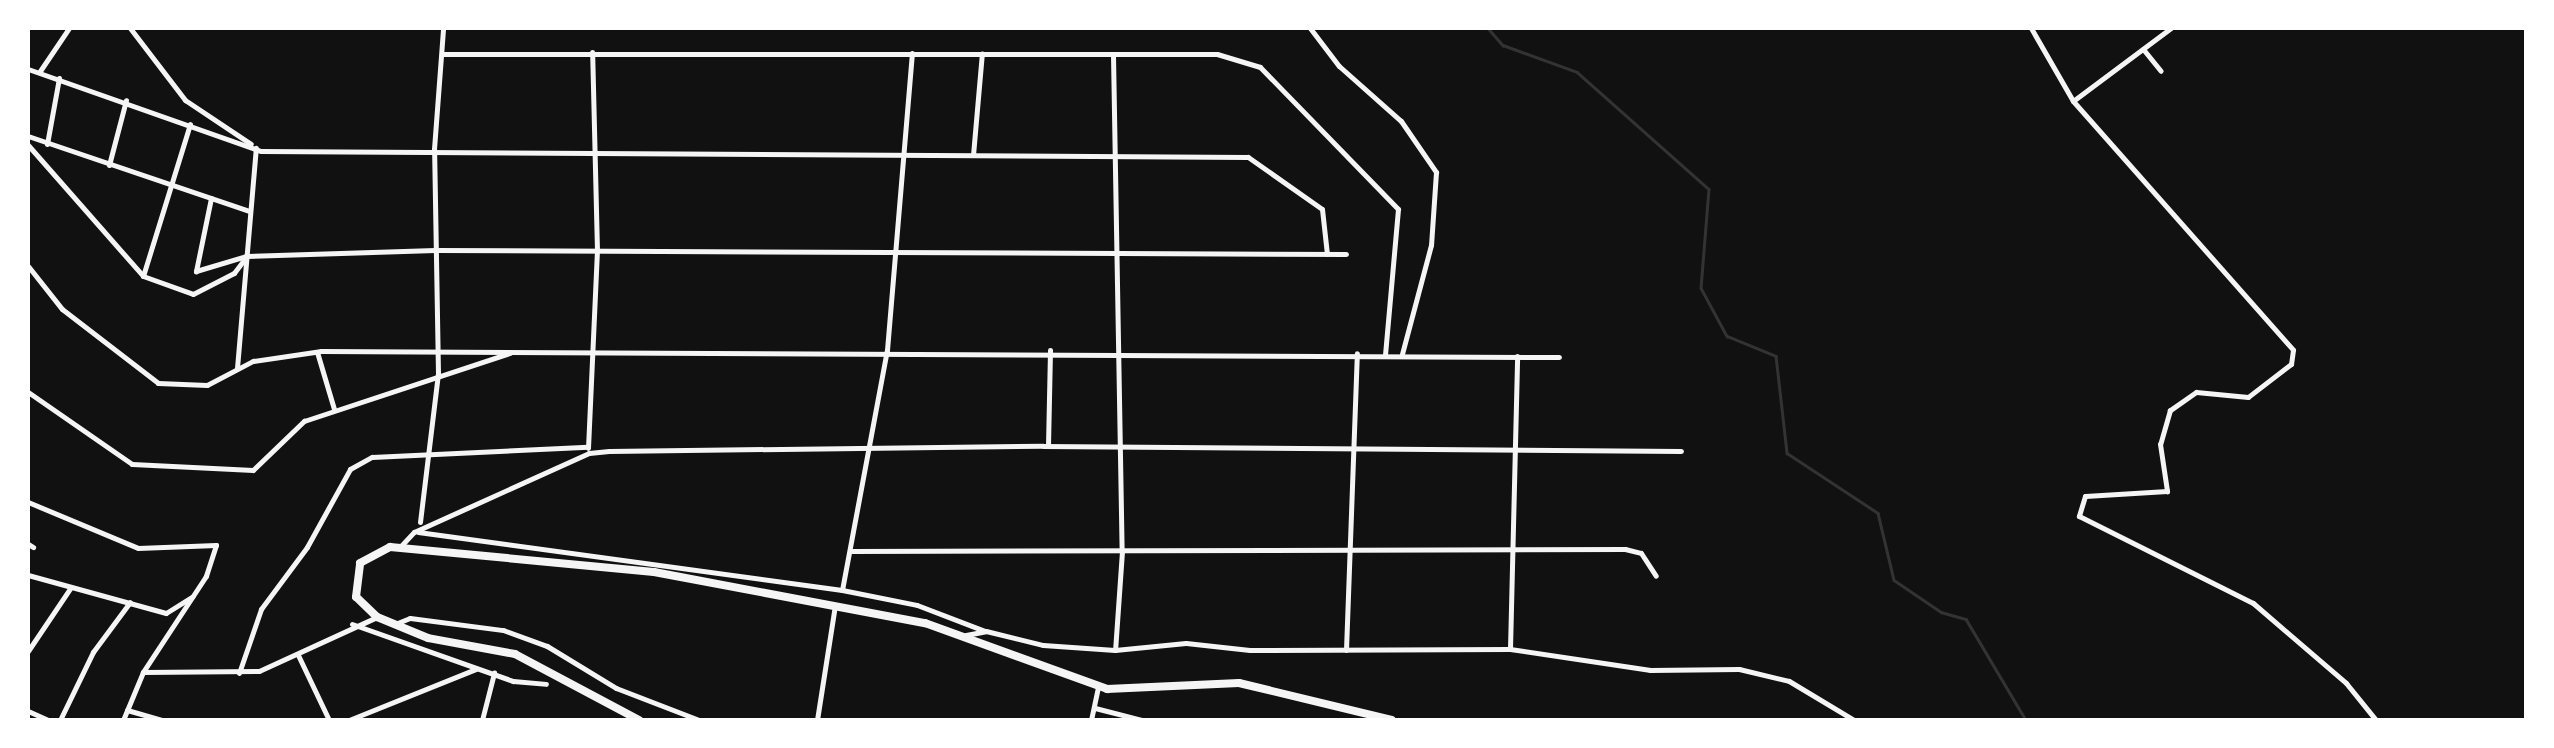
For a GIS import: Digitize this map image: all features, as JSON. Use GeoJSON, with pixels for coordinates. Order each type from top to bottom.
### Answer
{"type":"FeatureCollection","features":[{"type":"Feature","properties":{"kind":"main road"},"geometry":{"type":"LineString","coordinates":[[639,720],[515,654],[393,624],[377,617],[356,597],[356,569],[376,551],[400,548],[654,572],[835,605],[966,635],[1098,687],[1238,683],[1392,720]]}},
{"type":"Feature","properties":{"kind":"street"},"geometry":{"type":"LineString","coordinates":[[40,71],[69,28]]}},
{"type":"Feature","properties":{"kind":"street"},"geometry":{"type":"LineString","coordinates":[[130,28],[185,100],[256,148]]}},
{"type":"Feature","properties":{"kind":"street"},"geometry":{"type":"LineString","coordinates":[[420,522],[429,454],[434,380],[434,149],[443,28]]}},
{"type":"Feature","properties":{"kind":"street"},"geometry":{"type":"LineString","coordinates":[[1310,28],[1339,66],[1401,121],[1436,172],[1431,245],[1402,354]]}},
{"type":"Feature","properties":{"kind":"street"},"geometry":{"type":"LineString","coordinates":[[2031,28],[2073,101],[2294,358],[2248,397],[2196,392],[2171,410],[2160,444],[2167,491],[2085,496],[2079,516],[2253,603],[2346,682],[2376,720]]}},
{"type":"Feature","properties":{"kind":"street"},"geometry":{"type":"LineString","coordinates":[[2073,101],[2171,28]]}},
{"type":"Feature","properties":{"kind":"street"},"geometry":{"type":"LineString","coordinates":[[2143,49],[2161,71]]}},
{"type":"Feature","properties":{"kind":"street"},"geometry":{"type":"LineString","coordinates":[[588,450],[597,251],[592,52]]}},
{"type":"Feature","properties":{"kind":"street"},"geometry":{"type":"LineString","coordinates":[[842,590],[852,551],[887,350],[912,53]]}},
{"type":"Feature","properties":{"kind":"street"},"geometry":{"type":"LineString","coordinates":[[973,155],[982,53]]}},
{"type":"Feature","properties":{"kind":"street"},"geometry":{"type":"LineString","coordinates":[[442,54],[1217,54],[1261,67],[1393,201],[1400,216],[1385,354]]}},
{"type":"Feature","properties":{"kind":"street"},"geometry":{"type":"LineString","coordinates":[[1113,55],[1110,159],[1112,251],[1121,351],[1122,551],[1115,650]]}},
{"type":"Feature","properties":{"kind":"street"},"geometry":{"type":"LineString","coordinates":[[28,69],[126,100],[256,148],[312,154],[434,149],[593,148],[1110,159],[1248,157],[1322,209],[1327,254]]}},
{"type":"Feature","properties":{"kind":"street"},"geometry":{"type":"LineString","coordinates":[[47,144],[60,78]]}},
{"type":"Feature","properties":{"kind":"street"},"geometry":{"type":"LineString","coordinates":[[109,165],[126,100]]}},
{"type":"Feature","properties":{"kind":"street"},"geometry":{"type":"LineString","coordinates":[[143,276],[190,124]]}},
{"type":"Feature","properties":{"kind":"street"},"geometry":{"type":"LineString","coordinates":[[28,136],[250,211]]}},
{"type":"Feature","properties":{"kind":"street"},"geometry":{"type":"LineString","coordinates":[[28,145],[143,276],[193,295],[234,273],[246,256]]}},
{"type":"Feature","properties":{"kind":"street"},"geometry":{"type":"LineString","coordinates":[[28,266],[62,309],[158,383],[207,385],[229,379],[237,368],[256,148]]}},
{"type":"Feature","properties":{"kind":"street"},"geometry":{"type":"LineString","coordinates":[[211,198],[196,271],[246,256],[435,250],[1346,254]]}},
{"type":"Feature","properties":{"kind":"street"},"geometry":{"type":"LineString","coordinates":[[237,368],[317,352],[1050,350],[1559,356]]}},
{"type":"Feature","properties":{"kind":"street"},"geometry":{"type":"LineString","coordinates":[[1048,446],[1050,350]]}},
{"type":"Feature","properties":{"kind":"street"},"geometry":{"type":"LineString","coordinates":[[317,352],[334,409]]}},
{"type":"Feature","properties":{"kind":"street"},"geometry":{"type":"LineString","coordinates":[[28,392],[132,464],[254,470],[304,421],[513,352]]}},
{"type":"Feature","properties":{"kind":"street"},"geometry":{"type":"LineString","coordinates":[[1346,650],[1347,550],[1357,352]]}},
{"type":"Feature","properties":{"kind":"street"},"geometry":{"type":"LineString","coordinates":[[1510,649],[1515,552],[1512,453],[1517,356]]}},
{"type":"Feature","properties":{"kind":"street"},"geometry":{"type":"LineString","coordinates":[[239,673],[261,609],[307,547],[350,469],[372,457],[588,450],[1048,446],[1352,453],[1681,451]]}},
{"type":"Feature","properties":{"kind":"street"},"geometry":{"type":"LineString","coordinates":[[400,548],[414,531],[588,450]]}},
{"type":"Feature","properties":{"kind":"street"},"geometry":{"type":"LineString","coordinates":[[28,502],[138,548],[216,545],[197,593],[143,672],[123,720]]}},
{"type":"Feature","properties":{"kind":"street"},"geometry":{"type":"LineString","coordinates":[[414,531],[842,590],[917,605],[986,631],[1043,645],[1115,650],[1186,643],[1346,650],[1510,649],[1650,670],[1739,669],[1788,681],[1854,720]]}},
{"type":"Feature","properties":{"kind":"street"},"geometry":{"type":"LineString","coordinates":[[852,551],[1635,551],[1656,576]]}},
{"type":"Feature","properties":{"kind":"street"},"geometry":{"type":"LineString","coordinates":[[28,575],[166,613],[197,593]]}},
{"type":"Feature","properties":{"kind":"street"},"geometry":{"type":"LineString","coordinates":[[28,652],[71,587]]}},
{"type":"Feature","properties":{"kind":"street"},"geometry":{"type":"LineString","coordinates":[[60,720],[93,652],[130,603]]}},
{"type":"Feature","properties":{"kind":"street"},"geometry":{"type":"LineString","coordinates":[[817,720],[835,605]]}},
{"type":"Feature","properties":{"kind":"street"},"geometry":{"type":"LineString","coordinates":[[143,672],[239,673],[298,655],[352,624],[377,617]]}},
{"type":"Feature","properties":{"kind":"street"},"geometry":{"type":"LineString","coordinates":[[393,624],[410,618],[503,630],[547,646],[616,688],[699,720]]}},
{"type":"Feature","properties":{"kind":"street"},"geometry":{"type":"LineString","coordinates":[[352,624],[478,669],[546,684]]}},
{"type":"Feature","properties":{"kind":"street"},"geometry":{"type":"LineString","coordinates":[[966,635],[986,631]]}},
{"type":"Feature","properties":{"kind":"street"},"geometry":{"type":"LineString","coordinates":[[298,655],[329,720]]}},
{"type":"Feature","properties":{"kind":"street"},"geometry":{"type":"LineString","coordinates":[[349,720],[437,680],[478,669]]}},
{"type":"Feature","properties":{"kind":"street"},"geometry":{"type":"LineString","coordinates":[[482,720],[494,673]]}},
{"type":"Feature","properties":{"kind":"street"},"geometry":{"type":"LineString","coordinates":[[1091,720],[1098,687]]}},
{"type":"Feature","properties":{"kind":"street"},"geometry":{"type":"LineString","coordinates":[[1094,708],[1142,720]]}},
{"type":"Feature","properties":{"kind":"street"},"geometry":{"type":"LineString","coordinates":[[28,710],[48,720]]}},
{"type":"Feature","properties":{"kind":"street"},"geometry":{"type":"LineString","coordinates":[[127,710],[162,720]]}},
{"type":"Feature","properties":{"kind":"waterway"},"geometry":{"type":"LineString","coordinates":[[1488,28],[1503,45],[1577,72],[1709,189],[1701,288],[1727,336],[1776,356],[1787,453],[1878,513],[1894,580],[1941,612],[1966,619],[2026,720]]}}]}
